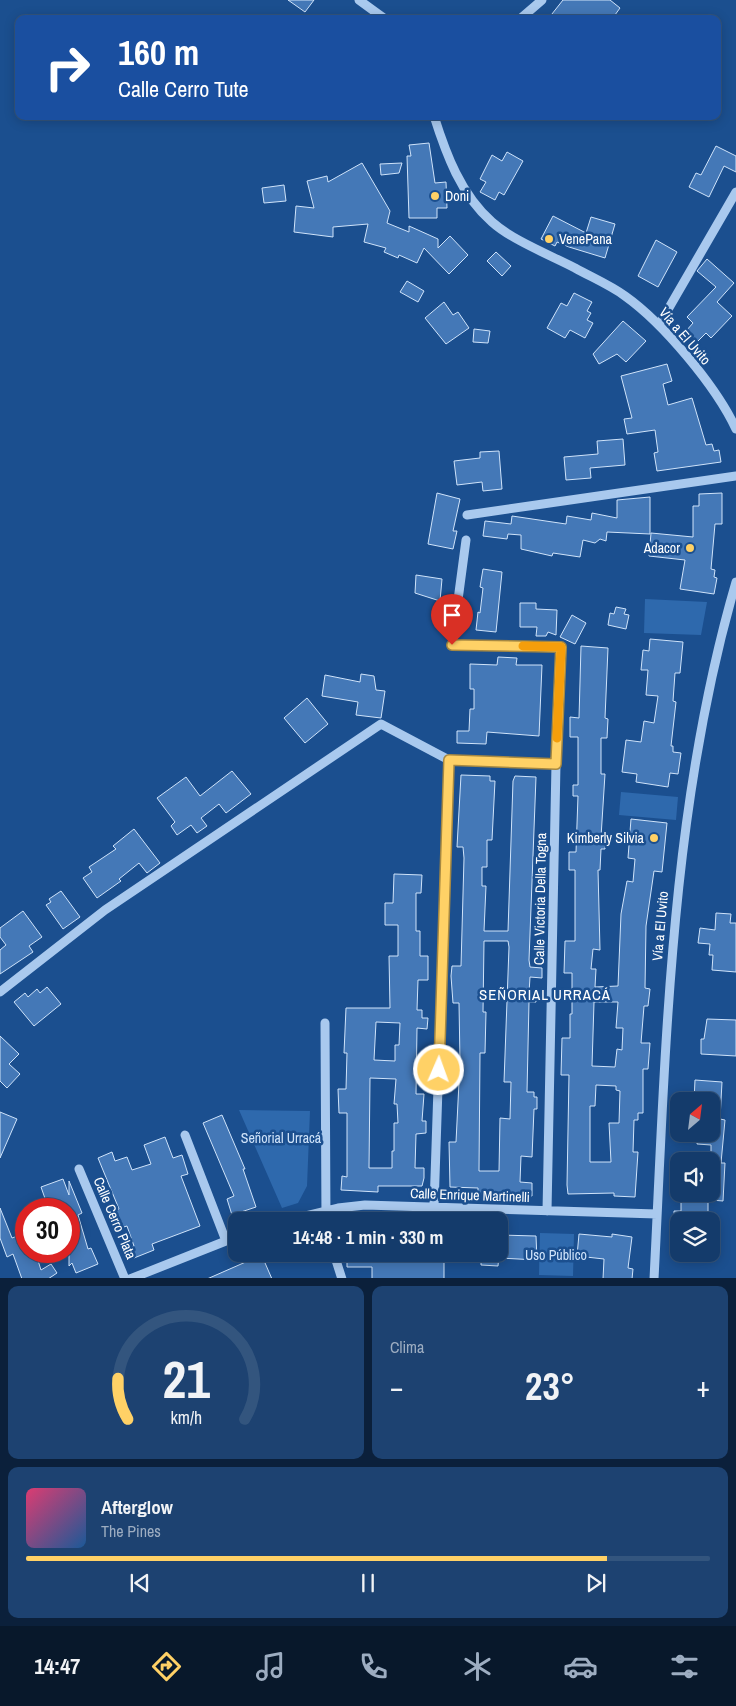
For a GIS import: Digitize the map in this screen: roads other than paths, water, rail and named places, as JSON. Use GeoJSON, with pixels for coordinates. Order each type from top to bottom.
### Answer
{"type":"FeatureCollection","features":[{"type":"Feature","properties":{"kind":"street"},"geometry":{"type":"LineString","coordinates":[[359,0],[379,15]]}},
{"type":"Feature","properties":{"kind":"street"},"geometry":{"type":"LineString","coordinates":[[525,15],[542,0]]}},
{"type":"Feature","properties":{"kind":"street","name":"Vía a El Uvito"},"geometry":{"type":"LineString","coordinates":[[435,120],[454,170],[470,198],[492,222],[624,295],[659,325],[728,411],[736,429]]}},
{"type":"Feature","properties":{"kind":"street"},"geometry":{"type":"LineString","coordinates":[[659,325],[736,192]]}},
{"type":"Feature","properties":{"kind":"street"},"geometry":{"type":"LineString","coordinates":[[467,516],[736,476]]}},
{"type":"Feature","properties":{"kind":"street","name":"Calle Victoria Della Togna"},"geometry":{"type":"LineString","coordinates":[[466,540],[452,645],[561,647],[556,764],[547,1211]]}},
{"type":"Feature","properties":{"kind":"street","name":"Vía a El Uvito"},"geometry":{"type":"LineString","coordinates":[[654,1278],[666,1031],[679,870],[702,722],[725,620],[736,582]]}},
{"type":"Feature","properties":{"kind":"street"},"geometry":{"type":"LineString","coordinates":[[0,992],[105,910],[381,724],[449,760],[556,764]]}},
{"type":"Feature","properties":{"kind":"street"},"geometry":{"type":"LineString","coordinates":[[434,1207],[449,760]]}},
{"type":"Feature","properties":{"kind":"street"},"geometry":{"type":"LineString","coordinates":[[324,1211],[325,1023]]}},
{"type":"Feature","properties":{"kind":"street"},"geometry":{"type":"LineString","coordinates":[[130,1278],[226,1241],[185,1135]]}},
{"type":"Feature","properties":{"kind":"street","name":"Calle Cerro Plata"},"geometry":{"type":"LineString","coordinates":[[79,1169],[125,1278]]}},
{"type":"Feature","properties":{"kind":"street","name":"Calle Enrique Martinelli"},"geometry":{"type":"LineString","coordinates":[[320,1212],[365,1205],[657,1214]]}},
{"type":"Feature","properties":{"kind":"street"},"geometry":{"type":"LineString","coordinates":[[337,1262],[342,1278]]}},
{"type":"Feature","properties":{"kind":"place","name":"Doni"},"geometry":{"type":"Point","coordinates":[435,196]}},
{"type":"Feature","properties":{"kind":"place","name":"VenePana"},"geometry":{"type":"Point","coordinates":[549,239]}},
{"type":"Feature","properties":{"kind":"place","name":"Adacor"},"geometry":{"type":"Point","coordinates":[690,548]}},
{"type":"Feature","properties":{"kind":"place","name":"Kimberly Silvia"},"geometry":{"type":"Point","coordinates":[654,838]}},
{"type":"Feature","properties":{"kind":"district","name":"SEÑORIAL URRACÁ"},"geometry":{"type":"Point","coordinates":[545,994]}},
{"type":"Feature","properties":{"kind":"park label","name":"Señorial Urracá"},"geometry":{"type":"Point","coordinates":[281,1138]}},
{"type":"Feature","properties":{"kind":"park label","name":"Uso Público"},"geometry":{"type":"Point","coordinates":[556,1255]}}]}
